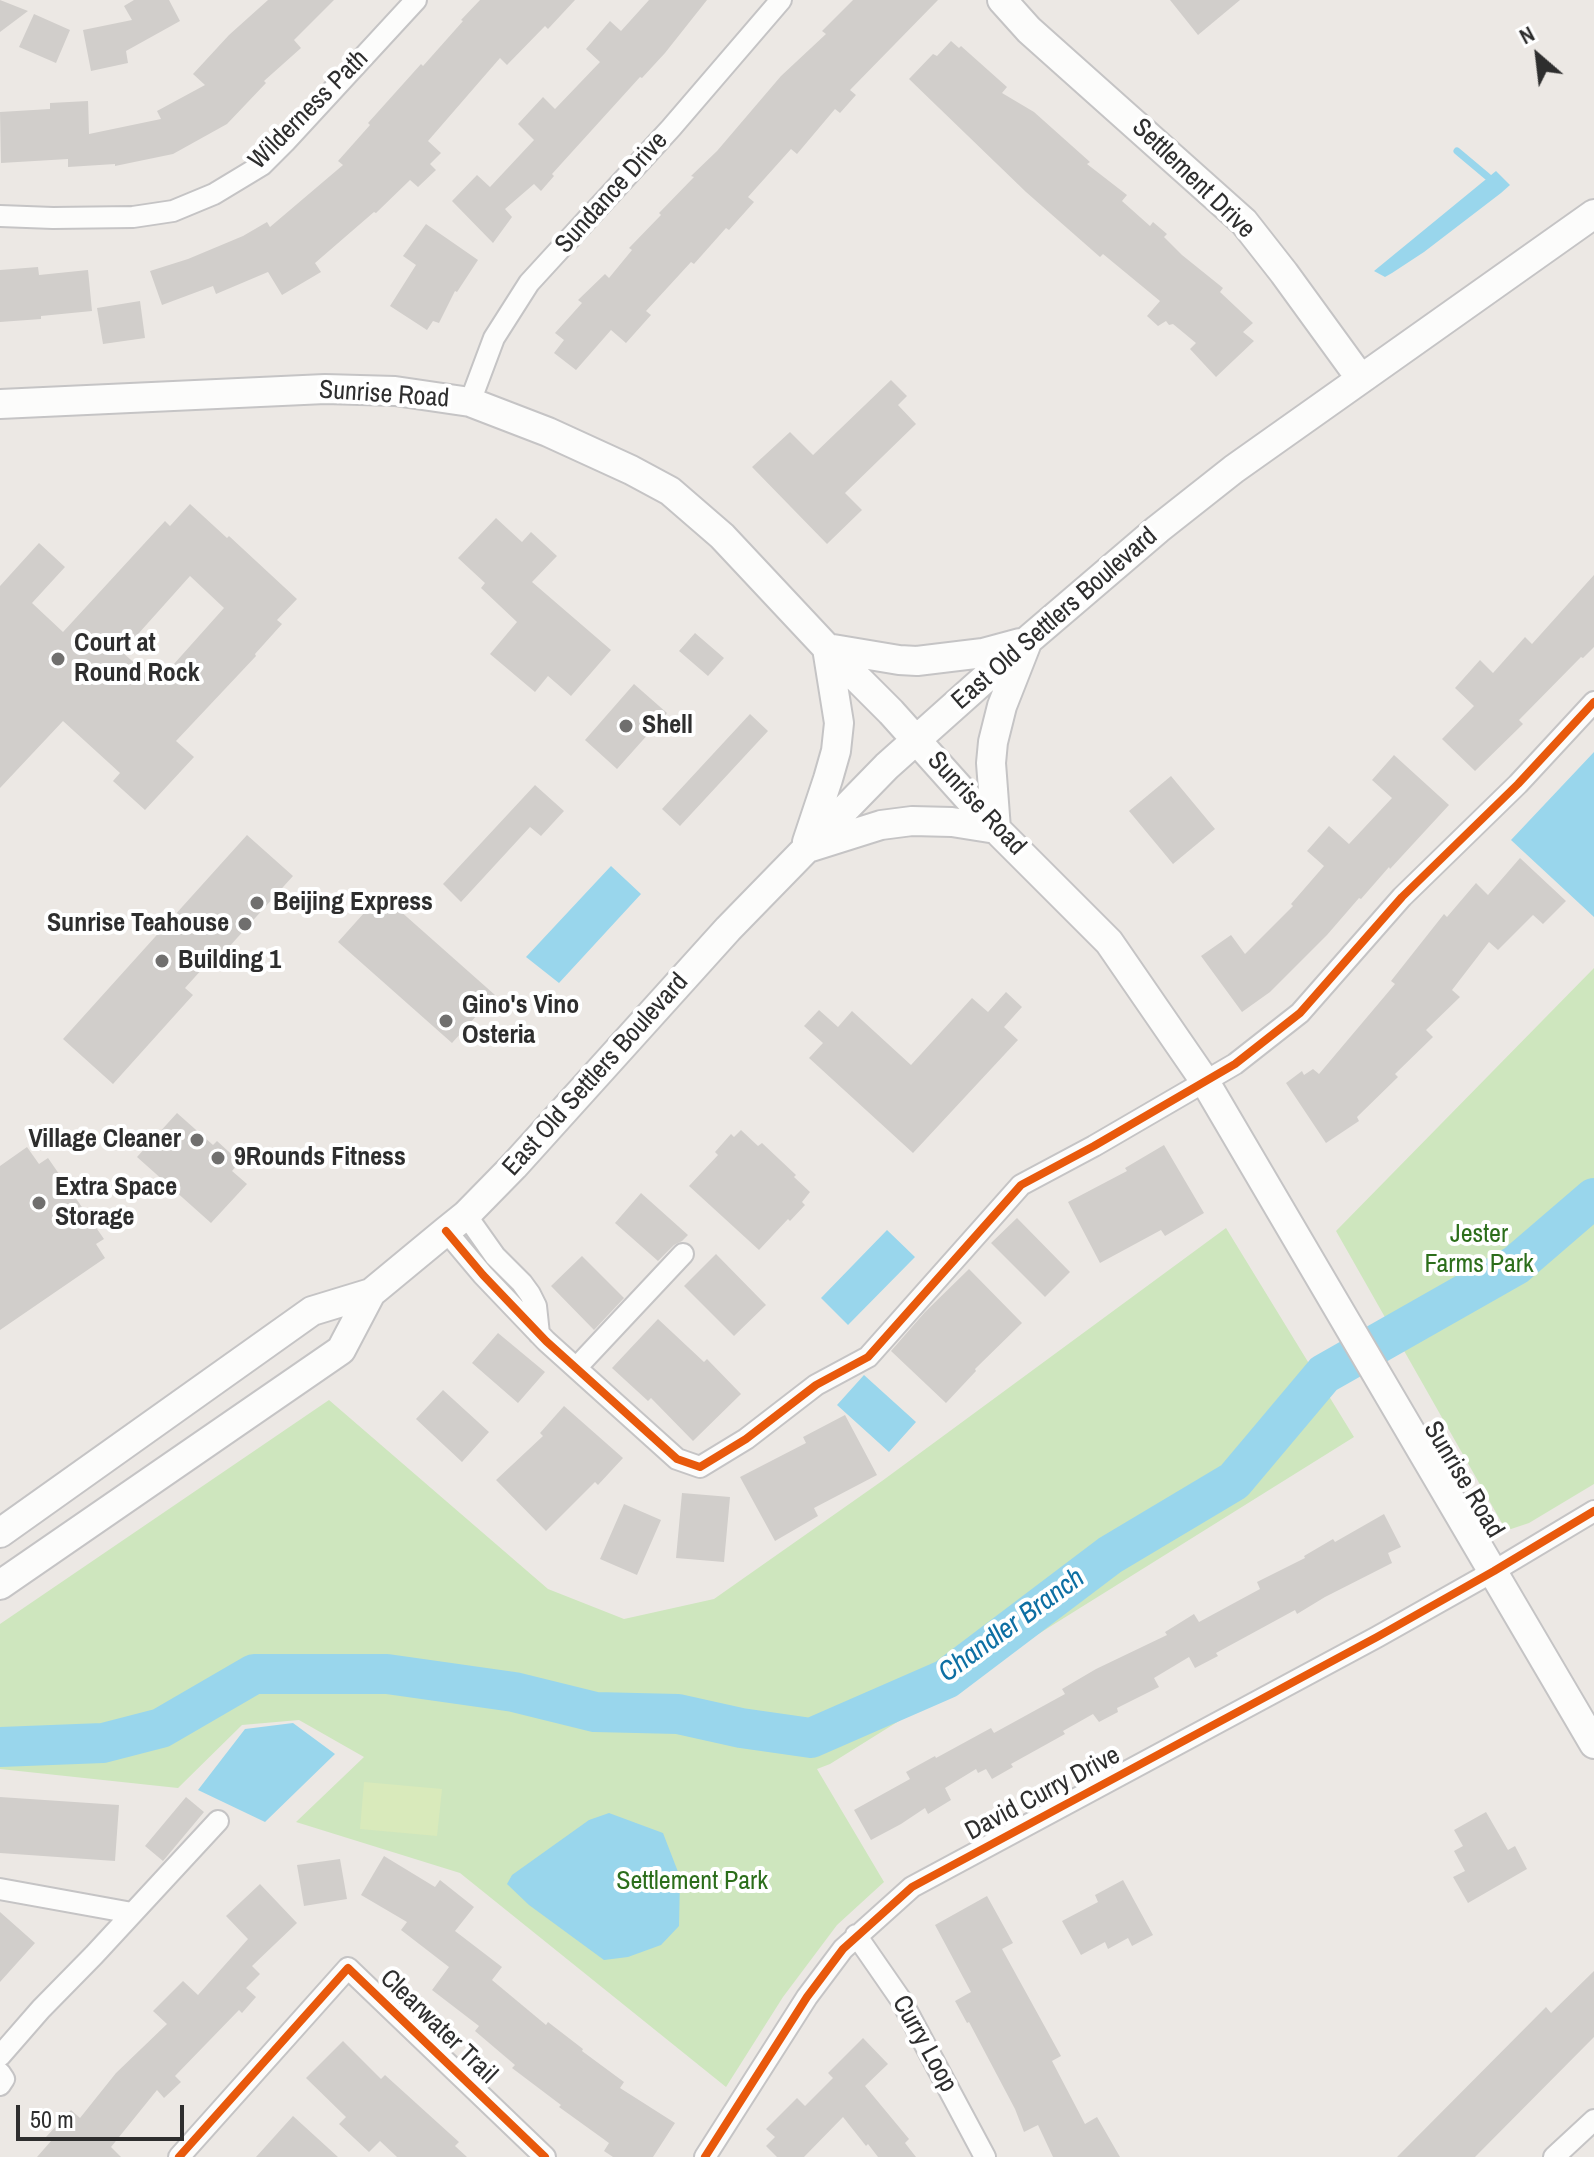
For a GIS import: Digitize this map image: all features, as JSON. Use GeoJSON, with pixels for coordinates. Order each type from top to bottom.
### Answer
{"type":"FeatureCollection","features":[{"type":"Feature","properties":{"kind":"main road","name":"Settlement Drive"},"geometry":{"type":"LineString","coordinates":[[1002,0],[1029,30],[1244,222],[1361,379]]}},
{"type":"Feature","properties":{"kind":"main road","name":"East Old Settlers Boulevard"},"geometry":{"type":"LineString","coordinates":[[0,1533],[312,1311],[371,1293],[456,1223],[514,1166],[728,929],[804,850],[887,766],[1027,641],[1158,529],[1234,469],[1594,214]]}},
{"type":"Feature","properties":{"kind":"main road","name":"Sunrise Road"},"geometry":{"type":"LineString","coordinates":[[0,404],[325,389],[395,391],[470,402],[548,432],[670,491],[722,536],[996,829],[1109,942],[1204,1080],[1594,1744]]}},
{"type":"Feature","properties":{"kind":"main road"},"geometry":{"type":"LineString","coordinates":[[804,850],[828,779],[839,723],[827,648],[917,661],[983,653],[1027,641]]}},
{"type":"Feature","properties":{"kind":"main road"},"geometry":{"type":"LineString","coordinates":[[804,850],[881,825],[912,821],[952,822],[996,829],[991,763],[993,742],[1002,706],[1027,641]]}},
{"type":"Feature","properties":{"kind":"main road","name":"East Old Settlers Boulevard"},"geometry":{"type":"LineString","coordinates":[[0,1585],[341,1350],[371,1293]]}},
{"type":"Feature","properties":{"kind":"street","name":"Sundance Drive"},"geometry":{"type":"LineString","coordinates":[[470,402],[494,338],[529,283],[671,128],[781,0]]}},
{"type":"Feature","properties":{"kind":"street","name":"Wilderness Path"},"geometry":{"type":"LineString","coordinates":[[0,216],[133,217],[173,211],[214,194],[262,165],[404,4]]}},
{"type":"Feature","properties":{"kind":"street"},"geometry":{"type":"LineString","coordinates":[[456,1223],[483,1275],[542,1338],[677,1459],[700,1467],[746,1439],[816,1385],[868,1357],[1021,1185],[1235,1064],[1300,1013],[1402,897],[1518,784],[1594,702]]}},
{"type":"Feature","properties":{"kind":"street"},"geometry":{"type":"LineString","coordinates":[[576,1368],[683,1254]]}},
{"type":"Feature","properties":{"kind":"street","name":"David Curry Drive"},"geometry":{"type":"LineString","coordinates":[[705,2157],[807,1997],[843,1949],[912,1887],[1377,1637],[1594,1511]]}},
{"type":"Feature","properties":{"kind":"street"},"geometry":{"type":"LineString","coordinates":[[0,2056],[218,1821]]}},
{"type":"Feature","properties":{"kind":"street"},"geometry":{"type":"LineString","coordinates":[[0,1889],[132,1913]]}},
{"type":"Feature","properties":{"kind":"street","name":"Curry Loop"},"geometry":{"type":"LineString","coordinates":[[856,1935],[901,2000],[985,2157]]}},
{"type":"Feature","properties":{"kind":"street","name":"Clearwater Trail"},"geometry":{"type":"LineString","coordinates":[[179,2157],[348,1968],[545,2157]]}},
{"type":"Feature","properties":{"kind":"street"},"geometry":{"type":"LineString","coordinates":[[0,2073],[4,2079],[0,2085]]}},
{"type":"Feature","properties":{"kind":"street"},"geometry":{"type":"LineString","coordinates":[[1554,2157],[1594,2120]]}},
{"type":"Feature","properties":{"kind":"green space","name":"Jester Farms Park"},"geometry":{"type":"Polygon","coordinates":[[[1594,968],[1594,1484],[1529,1523],[1511,1529],[1503,1525],[1336,1231],[1594,968]]]}},
{"type":"Feature","properties":{"kind":"green space","name":"Settlement Park"},"geometry":{"type":"Polygon","coordinates":[[[1226,1228],[1354,1437],[830,1764],[817,1769],[884,1882],[837,1925],[783,1997],[726,2087],[460,1873],[296,1822],[364,1757],[299,1720],[242,1725],[178,1788],[0,1769],[0,1624],[329,1400],[548,1589],[624,1619],[714,1599],[882,1481],[1226,1228]]]}},
{"type":"Feature","properties":{"kind":"green space"},"geometry":{"type":"Polygon","coordinates":[[[364,1782],[442,1789],[437,1836],[360,1829],[364,1782]]]}},
{"type":"Feature","properties":{"kind":"water"},"geometry":{"type":"Polygon","coordinates":[[[1496,171],[1510,185],[1501,193],[1392,273],[1385,277],[1374,271],[1496,171]]]}},
{"type":"Feature","properties":{"kind":"water"},"geometry":{"type":"Polygon","coordinates":[[[1594,752],[1594,917],[1511,840],[1594,752]]]}},
{"type":"Feature","properties":{"kind":"water"},"geometry":{"type":"Polygon","coordinates":[[[611,866],[641,894],[559,983],[526,957],[611,866]]]}},
{"type":"Feature","properties":{"kind":"water"},"geometry":{"type":"Polygon","coordinates":[[[887,1230],[915,1257],[848,1325],[821,1298],[887,1230]]]}},
{"type":"Feature","properties":{"kind":"water"},"geometry":{"type":"Polygon","coordinates":[[[864,1375],[916,1422],[889,1452],[837,1405],[864,1375]]]}},
{"type":"Feature","properties":{"kind":"water"},"geometry":{"type":"Polygon","coordinates":[[[293,1723],[335,1754],[265,1822],[198,1790],[245,1729],[293,1723]]]}},
{"type":"Feature","properties":{"kind":"water"},"geometry":{"type":"Polygon","coordinates":[[[609,1813],[663,1833],[680,1877],[679,1926],[661,1945],[628,1957],[604,1960],[529,1905],[507,1884],[512,1875],[589,1820],[609,1813]]]}},
{"type":"Feature","properties":{"kind":"building"},"geometry":{"type":"Polygon","coordinates":[[[0,0],[28,11],[0,32],[0,0]]]}},
{"type":"Feature","properties":{"kind":"building"},"geometry":{"type":"Polygon","coordinates":[[[134,0],[169,0],[180,21],[126,51],[128,63],[91,71],[83,30],[132,20],[124,6],[134,0]]]}},
{"type":"Feature","properties":{"kind":"building"},"geometry":{"type":"Polygon","coordinates":[[[268,0],[334,0],[294,40],[301,48],[264,81],[266,83],[227,124],[173,154],[115,166],[68,167],[68,159],[1,163],[0,112],[50,109],[50,103],[88,101],[89,134],[161,119],[157,111],[205,85],[193,74],[229,35],[268,0]]]}},
{"type":"Feature","properties":{"kind":"building"},"geometry":{"type":"Polygon","coordinates":[[[480,0],[575,0],[507,65],[500,58],[428,141],[441,153],[430,164],[436,170],[418,187],[410,180],[376,213],[315,263],[321,272],[282,295],[268,272],[216,294],[213,286],[162,305],[150,271],[243,236],[267,222],[270,227],[343,165],[338,161],[370,125],[368,123],[480,0]]]}},
{"type":"Feature","properties":{"kind":"building"},"geometry":{"type":"Polygon","coordinates":[[[649,0],[707,0],[665,53],[552,174],[554,176],[541,191],[534,184],[505,209],[512,217],[493,243],[452,201],[477,175],[490,187],[534,140],[518,124],[543,97],[555,109],[600,62],[586,49],[610,21],[621,31],[649,0]]]}},
{"type":"Feature","properties":{"kind":"building"},"geometry":{"type":"Polygon","coordinates":[[[853,0],[938,0],[850,90],[856,95],[840,113],[835,109],[797,154],[791,149],[748,197],[754,202],[694,264],[691,262],[646,311],[651,315],[626,343],[611,330],[576,370],[554,353],[564,340],[555,333],[582,303],[578,300],[605,274],[609,278],[632,250],[629,248],[694,177],[691,176],[717,151],[781,76],[826,34],[822,31],[853,0]]]}},
{"type":"Feature","properties":{"kind":"building"},"geometry":{"type":"Polygon","coordinates":[[[1170,0],[1240,0],[1198,35],[1170,0]]]}},
{"type":"Feature","properties":{"kind":"building"},"geometry":{"type":"Polygon","coordinates":[[[34,14],[70,30],[56,63],[19,47],[34,14]]]}},
{"type":"Feature","properties":{"kind":"building"},"geometry":{"type":"Polygon","coordinates":[[[951,41],[959,48],[961,46],[1007,87],[1002,93],[1034,112],[1090,162],[1087,164],[1127,195],[1122,201],[1150,226],[1153,222],[1167,234],[1164,237],[1223,288],[1220,292],[1253,323],[1243,332],[1254,341],[1216,377],[1190,349],[1196,343],[1173,324],[1169,325],[1166,321],[1158,326],[1147,316],[1160,301],[1103,254],[1100,257],[1026,192],[909,79],[933,54],[937,56],[951,41]]]}},
{"type":"Feature","properties":{"kind":"building"},"geometry":{"type":"Polygon","coordinates":[[[426,224],[478,260],[455,291],[439,323],[433,321],[427,330],[390,306],[416,265],[403,256],[426,224]]]}},
{"type":"Feature","properties":{"kind":"building"},"geometry":{"type":"Polygon","coordinates":[[[38,267],[39,275],[88,270],[92,311],[0,322],[0,270],[38,267]]]}},
{"type":"Feature","properties":{"kind":"building"},"geometry":{"type":"Polygon","coordinates":[[[140,301],[145,338],[103,344],[97,308],[140,301]]]}},
{"type":"Feature","properties":{"kind":"building"},"geometry":{"type":"Polygon","coordinates":[[[891,380],[907,396],[898,405],[916,424],[845,493],[862,510],[827,544],[752,467],[790,432],[813,455],[891,380]]]}},
{"type":"Feature","properties":{"kind":"building","name":"Court at Round Rock"},"geometry":{"type":"Polygon","coordinates":[[[190,504],[227,538],[229,536],[297,599],[277,620],[282,624],[176,741],[194,757],[145,810],[113,781],[120,773],[63,721],[0,788],[0,586],[39,543],[65,567],[32,603],[63,632],[165,521],[170,526],[190,504]],[[190,576],[122,652],[157,683],[224,608],[190,576]]]}},
{"type":"Feature","properties":{"kind":"building"},"geometry":{"type":"Polygon","coordinates":[[[496,518],[522,542],[531,532],[557,556],[532,582],[611,650],[571,696],[548,676],[535,692],[490,654],[517,622],[481,588],[485,583],[458,558],[496,518]]]}},
{"type":"Feature","properties":{"kind":"building"},"geometry":{"type":"Polygon","coordinates":[[[1594,575],[1594,647],[1519,720],[1523,724],[1475,771],[1442,739],[1474,706],[1455,688],[1480,660],[1493,673],[1525,637],[1532,644],[1594,575]]]}},
{"type":"Feature","properties":{"kind":"building"},"geometry":{"type":"Polygon","coordinates":[[[695,633],[724,658],[708,676],[679,651],[695,633]]]}},
{"type":"Feature","properties":{"kind":"building","name":"Shell"},"geometry":{"type":"Polygon","coordinates":[[[634,684],[667,713],[617,769],[585,740],[634,684]]]}},
{"type":"Feature","properties":{"kind":"building"},"geometry":{"type":"Polygon","coordinates":[[[750,714],[768,731],[680,826],[662,809],[750,714]]]}},
{"type":"Feature","properties":{"kind":"building"},"geometry":{"type":"Polygon","coordinates":[[[1394,755],[1449,805],[1270,992],[1242,1012],[1201,956],[1231,935],[1245,954],[1293,906],[1291,904],[1324,866],[1307,851],[1329,826],[1349,844],[1392,798],[1372,780],[1394,755]]]}},
{"type":"Feature","properties":{"kind":"building"},"geometry":{"type":"Polygon","coordinates":[[[1171,776],[1215,829],[1173,864],[1129,811],[1171,776]]]}},
{"type":"Feature","properties":{"kind":"building"},"geometry":{"type":"Polygon","coordinates":[[[535,785],[564,811],[541,836],[530,827],[461,902],[443,884],[535,785]]]}},
{"type":"Feature","properties":{"kind":"building","name":"Building 1"},"geometry":{"type":"Polygon","coordinates":[[[247,835],[293,876],[219,958],[213,957],[185,988],[193,995],[113,1084],[63,1039],[247,835]]]}},
{"type":"Feature","properties":{"kind":"building"},"geometry":{"type":"Polygon","coordinates":[[[1520,858],[1566,901],[1543,924],[1533,915],[1498,950],[1489,942],[1452,990],[1460,997],[1426,1030],[1433,1037],[1357,1117],[1359,1121],[1326,1143],[1286,1083],[1302,1071],[1304,1075],[1313,1069],[1319,1074],[1395,984],[1391,981],[1444,914],[1447,917],[1476,883],[1488,895],[1520,858]]]}},
{"type":"Feature","properties":{"kind":"building"},"geometry":{"type":"Polygon","coordinates":[[[381,894],[495,995],[452,1043],[338,942],[381,894]]]}},
{"type":"Feature","properties":{"kind":"building"},"geometry":{"type":"Polygon","coordinates":[[[1006,992],[1022,1007],[1004,1027],[1018,1040],[913,1153],[809,1058],[823,1043],[804,1026],[819,1010],[838,1027],[852,1011],[911,1065],[972,998],[988,1012],[1006,992]]]}},
{"type":"Feature","properties":{"kind":"building"},"geometry":{"type":"Polygon","coordinates":[[[177,1113],[213,1145],[217,1141],[240,1162],[232,1171],[247,1184],[211,1223],[137,1157],[177,1113]]]}},
{"type":"Feature","properties":{"kind":"building"},"geometry":{"type":"Polygon","coordinates":[[[741,1130],[758,1146],[762,1143],[810,1192],[802,1202],[805,1205],[759,1250],[689,1186],[718,1155],[715,1152],[731,1134],[734,1137],[741,1130]]]}},
{"type":"Feature","properties":{"kind":"building"},"geometry":{"type":"Polygon","coordinates":[[[1164,1145],[1204,1213],[1165,1236],[1161,1230],[1100,1263],[1068,1202],[1127,1171],[1125,1168],[1164,1145]]]}},
{"type":"Feature","properties":{"kind":"building","name":"Extra Space Storage"},"geometry":{"type":"Polygon","coordinates":[[[27,1147],[39,1164],[48,1158],[104,1239],[96,1244],[105,1258],[0,1330],[0,1166],[27,1147]]]}},
{"type":"Feature","properties":{"kind":"building"},"geometry":{"type":"Polygon","coordinates":[[[641,1193],[688,1235],[658,1261],[615,1223],[641,1193]]]}},
{"type":"Feature","properties":{"kind":"building"},"geometry":{"type":"Polygon","coordinates":[[[1017,1218],[1070,1272],[1045,1297],[991,1243],[1017,1218]]]}},
{"type":"Feature","properties":{"kind":"building"},"geometry":{"type":"Polygon","coordinates":[[[716,1254],[766,1305],[734,1336],[684,1286],[716,1254]]]}},
{"type":"Feature","properties":{"kind":"building"},"geometry":{"type":"Polygon","coordinates":[[[582,1256],[624,1298],[594,1330],[551,1286],[582,1256]]]}},
{"type":"Feature","properties":{"kind":"building"},"geometry":{"type":"Polygon","coordinates":[[[969,1269],[1022,1323],[946,1403],[891,1351],[969,1269]]]}},
{"type":"Feature","properties":{"kind":"building"},"geometry":{"type":"Polygon","coordinates":[[[658,1319],[704,1362],[707,1359],[741,1394],[693,1441],[651,1398],[648,1401],[612,1368],[658,1319]]]}},
{"type":"Feature","properties":{"kind":"building"},"geometry":{"type":"Polygon","coordinates":[[[498,1333],[545,1372],[518,1403],[472,1363],[498,1333]]]}},
{"type":"Feature","properties":{"kind":"building"},"geometry":{"type":"Polygon","coordinates":[[[443,1390],[489,1432],[462,1462],[416,1419],[443,1390]]]}},
{"type":"Feature","properties":{"kind":"building"},"geometry":{"type":"Polygon","coordinates":[[[564,1406],[623,1458],[546,1531],[496,1480],[543,1436],[540,1433],[564,1406]]]}},
{"type":"Feature","properties":{"kind":"building"},"geometry":{"type":"Polygon","coordinates":[[[845,1415],[877,1475],[814,1508],[818,1516],[775,1541],[740,1477],[806,1443],[803,1437],[845,1415]]]}},
{"type":"Feature","properties":{"kind":"building"},"geometry":{"type":"Polygon","coordinates":[[[682,1493],[730,1497],[724,1562],[676,1558],[682,1493]]]}},
{"type":"Feature","properties":{"kind":"building"},"geometry":{"type":"Polygon","coordinates":[[[624,1504],[661,1520],[637,1575],[600,1559],[624,1504]]]}},
{"type":"Feature","properties":{"kind":"building"},"geometry":{"type":"Polygon","coordinates":[[[1384,1514],[1401,1547],[1388,1553],[1392,1563],[1297,1614],[1295,1610],[1216,1653],[1218,1656],[1195,1668],[1189,1657],[1154,1678],[1159,1687],[1117,1708],[1118,1712],[1099,1722],[1093,1714],[992,1779],[986,1769],[978,1773],[976,1769],[945,1788],[951,1800],[928,1814],[925,1808],[871,1840],[854,1810],[910,1779],[906,1772],[991,1728],[994,1733],[1065,1694],[1062,1689],[1096,1669],[1167,1635],[1165,1632],[1194,1614],[1199,1622],[1260,1589],[1257,1582],[1384,1514]]]}},
{"type":"Feature","properties":{"kind":"building"},"geometry":{"type":"Polygon","coordinates":[[[0,1797],[119,1805],[115,1861],[0,1853],[0,1797]]]}},
{"type":"Feature","properties":{"kind":"building"},"geometry":{"type":"Polygon","coordinates":[[[186,1797],[204,1812],[163,1861],[145,1846],[186,1797]]]}},
{"type":"Feature","properties":{"kind":"building"},"geometry":{"type":"Polygon","coordinates":[[[1486,1812],[1508,1850],[1515,1846],[1527,1869],[1468,1903],[1453,1877],[1465,1871],[1454,1851],[1463,1846],[1454,1830],[1486,1812]]]}},
{"type":"Feature","properties":{"kind":"building"},"geometry":{"type":"Polygon","coordinates":[[[384,1856],[435,1887],[440,1880],[474,1907],[455,1931],[502,1967],[492,1980],[546,2025],[548,2022],[624,2082],[620,2088],[675,2123],[653,2157],[613,2157],[604,2151],[609,2143],[512,2068],[515,2065],[475,2031],[479,2026],[432,1990],[449,1967],[401,1930],[407,1922],[361,1895],[384,1856]]]}},
{"type":"Feature","properties":{"kind":"building"},"geometry":{"type":"Polygon","coordinates":[[[340,1859],[347,1899],[304,1906],[297,1865],[340,1859]]]}},
{"type":"Feature","properties":{"kind":"building"},"geometry":{"type":"Polygon","coordinates":[[[1123,1880],[1153,1935],[1132,1946],[1128,1938],[1108,1949],[1105,1942],[1081,1955],[1062,1921],[1098,1902],[1095,1895],[1123,1880]]]}},
{"type":"Feature","properties":{"kind":"building"},"geometry":{"type":"Polygon","coordinates":[[[260,1884],[297,1923],[252,1966],[260,1974],[246,1988],[256,1997],[242,2013],[239,2010],[175,2076],[181,2082],[164,2098],[157,2090],[111,2147],[121,2157],[37,2157],[51,2141],[46,2137],[71,2110],[80,2118],[116,2073],[167,2024],[153,2011],[183,1981],[198,1995],[248,1939],[226,1916],[260,1884]]]}},
{"type":"Feature","properties":{"kind":"building"},"geometry":{"type":"Polygon","coordinates":[[[987,1896],[1013,1943],[1002,1949],[1061,2056],[1052,2061],[1085,2124],[1097,2117],[1120,2157],[1053,2157],[1038,2125],[1024,2132],[1015,2109],[955,2001],[971,1992],[935,1925],[987,1896]]]}},
{"type":"Feature","properties":{"kind":"building"},"geometry":{"type":"Polygon","coordinates":[[[0,1912],[35,1943],[0,1982],[0,1912]]]}},
{"type":"Feature","properties":{"kind":"building"},"geometry":{"type":"Polygon","coordinates":[[[1594,1971],[1594,2037],[1475,2157],[1397,2157],[1546,2007],[1551,2013],[1594,1971]]]}},
{"type":"Feature","properties":{"kind":"building"},"geometry":{"type":"Polygon","coordinates":[[[863,2038],[888,2064],[865,2086],[909,2139],[905,2143],[916,2157],[878,2157],[843,2117],[804,2157],[777,2157],[766,2146],[775,2137],[766,2129],[797,2098],[805,2106],[833,2078],[828,2073],[863,2038]]]}},
{"type":"Feature","properties":{"kind":"building"},"geometry":{"type":"Polygon","coordinates":[[[343,2041],[381,2079],[385,2075],[459,2142],[455,2146],[467,2157],[397,2157],[380,2141],[369,2152],[339,2124],[346,2117],[306,2078],[343,2041]]]}},
{"type":"Feature","properties":{"kind":"building"},"geometry":{"type":"Polygon","coordinates":[[[293,2116],[338,2157],[256,2157],[293,2116]]]}},
{"type":"Feature","properties":{"kind":"waterway"},"geometry":{"type":"LineString","coordinates":[[1457,151],[1488,177]]}},
{"type":"Feature","properties":{"kind":"waterway","name":"Chandler Branch"},"geometry":{"type":"LineString","coordinates":[[0,1747],[103,1743],[161,1728],[254,1674],[387,1674],[514,1692],[595,1712],[678,1714],[741,1728],[811,1738],[946,1679],[1110,1555],[1234,1481],[1324,1374],[1516,1265],[1594,1198]]}},
{"type":"Feature","properties":{"kind":"cycle path"},"geometry":{"type":"LineString","coordinates":[[446,1231],[546,1341],[677,1459],[700,1467],[746,1439],[816,1385],[868,1357],[1021,1185],[1235,1064],[1300,1013],[1402,897],[1518,784],[1594,702]]}},
{"type":"Feature","properties":{"kind":"cycle path"},"geometry":{"type":"LineString","coordinates":[[705,2157],[807,1997],[843,1949],[912,1887],[1377,1637],[1594,1511]]}},
{"type":"Feature","properties":{"kind":"cycle path"},"geometry":{"type":"LineString","coordinates":[[179,2157],[348,1968],[545,2157]]}},
{"type":"Feature","properties":{"kind":"place","name":"Court at Round Rock"},"geometry":{"type":"Point","coordinates":[58,659]}},
{"type":"Feature","properties":{"kind":"place","name":"Shell"},"geometry":{"type":"Point","coordinates":[626,726]}},
{"type":"Feature","properties":{"kind":"place","name":"Beijing Express"},"geometry":{"type":"Point","coordinates":[257,903]}},
{"type":"Feature","properties":{"kind":"place","name":"Sunrise Teahouse"},"geometry":{"type":"Point","coordinates":[245,924]}},
{"type":"Feature","properties":{"kind":"place","name":"Building 1"},"geometry":{"type":"Point","coordinates":[162,961]}},
{"type":"Feature","properties":{"kind":"place","name":"Gino's Vino Osteria"},"geometry":{"type":"Point","coordinates":[446,1021]}},
{"type":"Feature","properties":{"kind":"place","name":"Village Cleaner"},"geometry":{"type":"Point","coordinates":[197,1140]}},
{"type":"Feature","properties":{"kind":"place","name":"9Rounds Fitness"},"geometry":{"type":"Point","coordinates":[218,1158]}},
{"type":"Feature","properties":{"kind":"place","name":"Extra Space Storage"},"geometry":{"type":"Point","coordinates":[39,1203]}}]}
